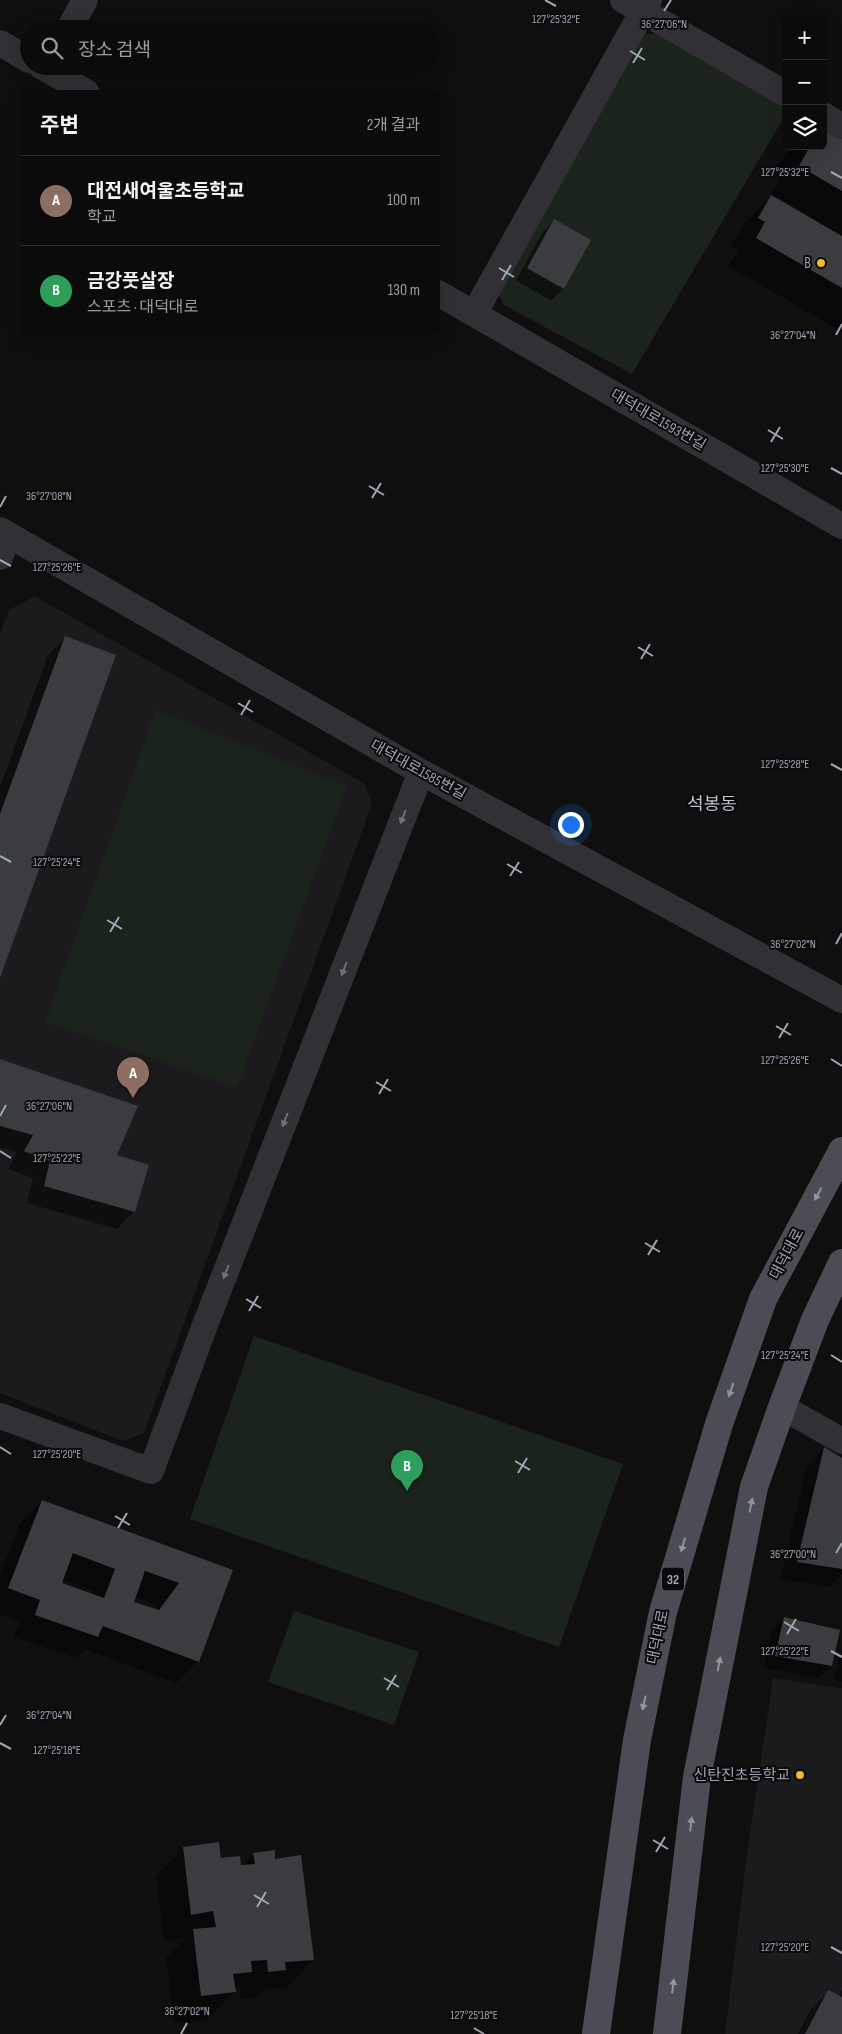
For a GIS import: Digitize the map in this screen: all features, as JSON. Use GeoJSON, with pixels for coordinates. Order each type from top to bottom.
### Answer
{"type":"FeatureCollection","features":[{"type":"Feature","properties":{"kind":"main road","name":"대덕대로"},"geometry":{"type":"LineString","coordinates":[[596,2034],[636,1740],[663,1612],[719,1424],[763,1299],[842,1151]]}},
{"type":"Feature","properties":{"kind":"main road"},"geometry":{"type":"LineString","coordinates":[[667,2034],[697,1777],[754,1487],[782,1407],[816,1320],[842,1263]]}},
{"type":"Feature","properties":{"kind":"street"},"geometry":{"type":"LineString","coordinates":[[74,20],[85,0]]}},
{"type":"Feature","properties":{"kind":"street"},"geometry":{"type":"LineString","coordinates":[[474,314],[638,4],[782,92]]}},
{"type":"Feature","properties":{"kind":"street"},"geometry":{"type":"LineString","coordinates":[[0,43],[20,54]]}},
{"type":"Feature","properties":{"kind":"street"},"geometry":{"type":"LineString","coordinates":[[58,75],[83,90]]}},
{"type":"Feature","properties":{"kind":"street"},"geometry":{"type":"LineString","coordinates":[[827,117],[842,126]]}},
{"type":"Feature","properties":{"kind":"street","name":"대덕대로1593번길"},"geometry":{"type":"LineString","coordinates":[[440,294],[842,526]]}},
{"type":"Feature","properties":{"kind":"street","name":"대덕대로1585번길"},"geometry":{"type":"LineString","coordinates":[[3,541],[421,772],[842,1000]]}},
{"type":"Feature","properties":{"kind":"street"},"geometry":{"type":"LineString","coordinates":[[0,1416],[151,1471],[209,1316],[421,772]]}},
{"type":"Feature","properties":{"kind":"street"},"geometry":{"type":"LineString","coordinates":[[782,1407],[842,1441]]}},
{"type":"Feature","properties":{"kind":"shaded area"},"geometry":{"type":"Polygon","coordinates":[[[660,33],[782,104],[782,121],[632,374],[504,305],[493,283],[633,35],[660,33]]]}},
{"type":"Feature","properties":{"kind":"shaded area"},"geometry":{"type":"Polygon","coordinates":[[[35,596],[365,784],[372,804],[144,1433],[123,1441],[0,1393],[0,634],[9,610],[35,596]]]}},
{"type":"Feature","properties":{"kind":"shaded area"},"geometry":{"type":"Polygon","coordinates":[[[156,710],[347,786],[237,1087],[45,1022],[156,710]]]}},
{"type":"Feature","properties":{"kind":"shaded area"},"geometry":{"type":"Polygon","coordinates":[[[254,1336],[623,1464],[559,1647],[190,1519],[254,1336]]]}},
{"type":"Feature","properties":{"kind":"shaded area"},"geometry":{"type":"Polygon","coordinates":[[[294,1611],[419,1652],[394,1725],[268,1682],[294,1611]]]}},
{"type":"Feature","properties":{"kind":"shaded area","name":"신탄진초등학교"},"geometry":{"type":"Polygon","coordinates":[[[773,1678],[842,1688],[842,2034],[725,2034],[746,1861],[773,1678]]]}},
{"type":"Feature","properties":{"kind":"building"},"geometry":{"type":"Polygon","coordinates":[[[827,131],[842,139],[842,191],[799,166],[808,150],[827,150],[827,131]]]}},
{"type":"Feature","properties":{"kind":"building","name":"B"},"geometry":{"type":"Polygon","coordinates":[[[771,195],[842,236],[842,288],[756,238],[765,222],[758,218],[771,195]]]}},
{"type":"Feature","properties":{"kind":"building"},"geometry":{"type":"Polygon","coordinates":[[[554,219],[591,240],[564,289],[527,268],[554,219]]]}},
{"type":"Feature","properties":{"kind":"building"},"geometry":{"type":"Polygon","coordinates":[[[65,636],[116,655],[0,978],[0,814],[65,636]]]}},
{"type":"Feature","properties":{"kind":"building"},"geometry":{"type":"Polygon","coordinates":[[[0,1059],[138,1106],[117,1155],[149,1165],[135,1212],[44,1186],[50,1161],[24,1151],[33,1135],[0,1126],[0,1059]]]}},
{"type":"Feature","properties":{"kind":"building"},"geometry":{"type":"Polygon","coordinates":[[[824,1447],[842,1458],[842,1569],[797,1562],[824,1447]]]}},
{"type":"Feature","properties":{"kind":"building"},"geometry":{"type":"Polygon","coordinates":[[[42,1500],[233,1570],[199,1662],[103,1626],[98,1637],[35,1615],[40,1600],[8,1588],[42,1500]],[[73,1553],[62,1583],[104,1598],[115,1569],[73,1553]],[[145,1571],[134,1602],[159,1610],[179,1583],[145,1571]]]}},
{"type":"Feature","properties":{"kind":"building"},"geometry":{"type":"Polygon","coordinates":[[[784,1617],[840,1630],[832,1666],[775,1656],[784,1617]]]}},
{"type":"Feature","properties":{"kind":"building"},"geometry":{"type":"Polygon","coordinates":[[[219,1842],[221,1858],[240,1856],[241,1865],[255,1864],[253,1853],[275,1850],[275,1859],[301,1855],[314,1960],[285,1962],[286,1970],[268,1972],[267,1960],[251,1961],[252,1972],[233,1974],[236,1992],[201,1996],[193,1929],[216,1927],[213,1911],[191,1915],[183,1847],[219,1842]]]}},
{"type":"Feature","properties":{"kind":"building"},"geometry":{"type":"Polygon","coordinates":[[[828,1990],[842,1997],[842,2034],[805,2034],[828,1990]]]}},
{"type":"Feature","properties":{"kind":"place","name":"B"},"geometry":{"type":"Point","coordinates":[821,263]}},
{"type":"Feature","properties":{"kind":"place","name":"대전새여울초등학교"},"geometry":{"type":"Point","coordinates":[133,1098]}},
{"type":"Feature","properties":{"kind":"place","name":"금강풋살장"},"geometry":{"type":"Point","coordinates":[407,1491]}},
{"type":"Feature","properties":{"kind":"place","name":"신탄진초등학교"},"geometry":{"type":"Point","coordinates":[800,1775]}},
{"type":"Feature","properties":{"kind":"district","name":"석봉동"},"geometry":{"type":"Point","coordinates":[712,804]}}]}
